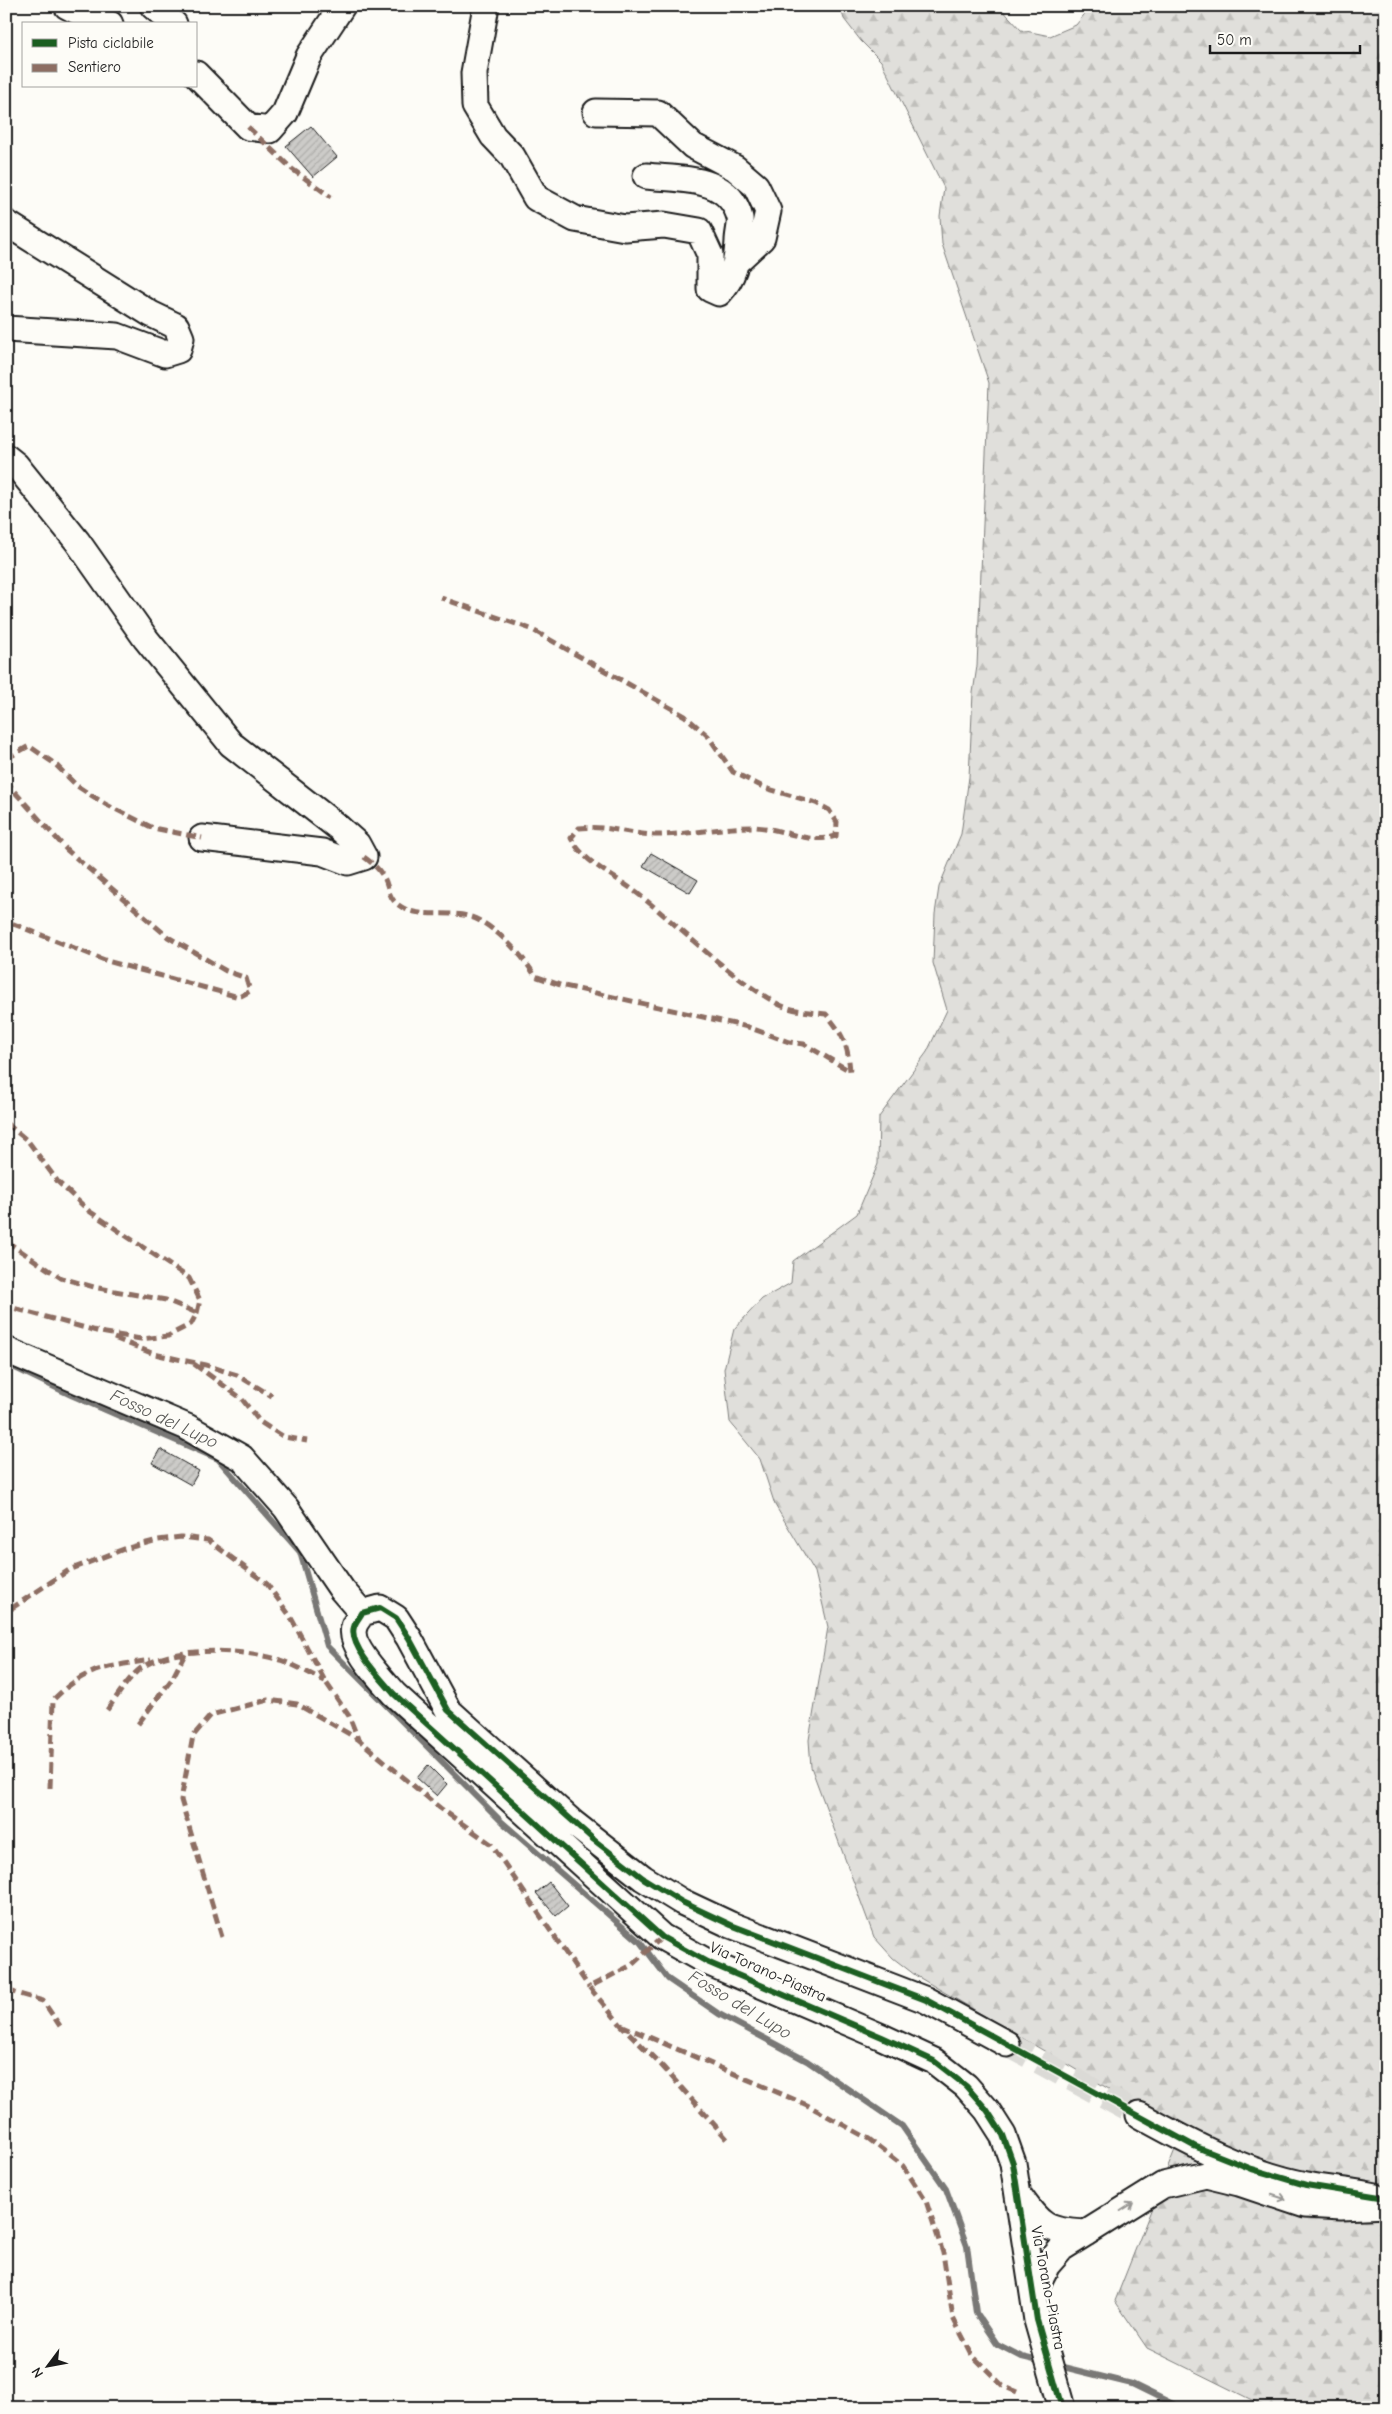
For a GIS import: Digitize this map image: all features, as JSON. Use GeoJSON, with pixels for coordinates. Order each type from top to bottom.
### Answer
{"type":"FeatureCollection","features":[{"type":"Feature","properties":{"kind":"street"},"geometry":{"type":"LineString","coordinates":[[67,6],[90,18],[103,22]]}},
{"type":"Feature","properties":{"kind":"street"},"geometry":{"type":"LineString","coordinates":[[198,76],[248,127],[270,130],[286,113],[309,56],[342,6]]}},
{"type":"Feature","properties":{"kind":"street"},"geometry":{"type":"LineString","coordinates":[[486,6],[474,73],[475,106],[493,136],[512,156],[536,198],[575,219],[625,228],[664,225],[699,231],[710,255],[710,289],[720,293],[731,280],[737,261],[740,219],[730,197],[709,183],[646,176]]}},
{"type":"Feature","properties":{"kind":"street"},"geometry":{"type":"LineString","coordinates":[[596,112],[658,113],[693,146],[734,168],[756,186],[768,211],[762,238],[737,261]]}},
{"type":"Feature","properties":{"kind":"street"},"geometry":{"type":"LineString","coordinates":[[6,223],[151,314],[176,326],[181,338],[178,350],[165,354],[117,336],[6,329]]}},
{"type":"Feature","properties":{"kind":"street"},"geometry":{"type":"LineString","coordinates":[[6,456],[16,465],[77,541],[146,638],[231,744],[357,844],[364,857],[348,862],[322,852],[202,838]]}},
{"type":"Feature","properties":{"kind":"street"},"geometry":{"type":"LineString","coordinates":[[6,1350],[187,1427],[242,1458],[286,1508],[342,1590],[362,1613],[380,1608],[396,1618],[448,1710],[573,1823],[643,1878],[682,1902],[731,1925],[926,2000],[1007,2044]]}},
{"type":"Feature","properties":{"kind":"street","name":"Via Torano-Piastra"},"geometry":{"type":"LineString","coordinates":[[362,1613],[353,1627],[355,1641],[368,1664],[394,1694],[662,1936],[707,1962],[934,2061],[966,2086],[987,2110],[1004,2135],[1014,2163],[1037,2320],[1062,2408]]}},
{"type":"Feature","properties":{"kind":"street"},"geometry":{"type":"LineString","coordinates":[[1139,2115],[1194,2146],[1252,2169],[1306,2195],[1341,2207],[1386,2205]]}},
{"type":"Feature","properties":{"kind":"street"},"geometry":{"type":"LineString","coordinates":[[1033,2292],[1047,2265],[1062,2248],[1163,2185],[1206,2175],[1306,2195],[1386,2198]]}},
{"type":"Feature","properties":{"kind":"street","name":"Via Torano-Piastra"},"geometry":{"type":"LineString","coordinates":[[1017,2192],[1035,2219],[1058,2232],[1086,2233]]}},
{"type":"Feature","properties":{"kind":"green space"},"geometry":{"type":"Polygon","coordinates":[[[840,6],[999,6],[1021,30],[1050,36],[1076,25],[1091,6],[1386,6],[1386,2408],[1268,2408],[1147,2348],[1115,2301],[1182,2132],[915,1975],[893,1958],[874,1937],[811,1767],[809,1740],[828,1627],[815,1572],[775,1505],[760,1459],[730,1422],[724,1369],[734,1329],[762,1299],[791,1283],[793,1261],[857,1214],[878,1164],[879,1117],[927,1052],[947,1010],[933,963],[935,914],[939,887],[961,834],[969,777],[973,693],[977,666],[989,383],[942,244],[940,216],[944,188],[881,61],[861,41],[844,19],[840,6]]]}},
{"type":"Feature","properties":{"kind":"building"},"geometry":{"type":"Polygon","coordinates":[[[311,126],[337,157],[313,177],[286,146],[311,126]]]}},
{"type":"Feature","properties":{"kind":"building"},"geometry":{"type":"Polygon","coordinates":[[[651,853],[698,880],[690,893],[643,866],[651,853]]]}},
{"type":"Feature","properties":{"kind":"building"},"geometry":{"type":"Polygon","coordinates":[[[160,1449],[199,1471],[191,1485],[152,1463],[160,1449]]]}},
{"type":"Feature","properties":{"kind":"building"},"geometry":{"type":"Polygon","coordinates":[[[428,1765],[447,1784],[437,1796],[417,1778],[428,1765]]]}},
{"type":"Feature","properties":{"kind":"building"},"geometry":{"type":"Polygon","coordinates":[[[549,1882],[568,1906],[556,1916],[536,1893],[549,1882]]]}},
{"type":"Feature","properties":{"kind":"waterway","name":"Fosso del Lupo"},"geometry":{"type":"LineString","coordinates":[[7,1364],[71,1395],[218,1459],[300,1552],[327,1646],[502,1822],[640,1942],[668,1979],[719,2014],[807,2061],[902,2126],[946,2189],[967,2246],[976,2313],[997,2344],[1022,2357],[1043,2362]]}},
{"type":"Feature","properties":{"kind":"waterway"},"geometry":{"type":"LineString","coordinates":[[1055,2365],[1132,2384],[1181,2408]]}},
{"type":"Feature","properties":{"kind":"tunnel"},"geometry":{"type":"LineString","coordinates":[[1007,2044],[1139,2115]]}},
{"type":"Feature","properties":{"kind":"marked path"},"geometry":{"type":"LineString","coordinates":[[248,127],[292,169],[331,197]]}},
{"type":"Feature","properties":{"kind":"marked path"},"geometry":{"type":"LineString","coordinates":[[364,857],[381,873],[391,897],[396,903],[413,912],[462,915],[480,921],[498,933],[523,959],[535,976],[560,985],[748,1027],[789,1042],[804,1044],[850,1071],[844,1040],[826,1014],[801,1011],[778,1004],[740,979],[637,893],[592,862],[571,838],[579,828],[589,827],[655,835],[754,827],[815,839],[825,838],[836,836],[837,822],[829,810],[816,803],[765,788],[733,772],[708,736],[685,716],[531,629],[441,598]]}},
{"type":"Feature","properties":{"kind":"marked path"},"geometry":{"type":"LineString","coordinates":[[6,759],[29,746],[55,764],[77,786],[105,804],[153,828],[202,838]]}},
{"type":"Feature","properties":{"kind":"marked path"},"geometry":{"type":"LineString","coordinates":[[6,779],[13,790],[67,850],[168,937],[226,971],[246,978],[250,991],[239,997],[107,961],[6,921]]}},
{"type":"Feature","properties":{"kind":"marked path"},"geometry":{"type":"LineString","coordinates":[[6,1123],[28,1141],[58,1182],[89,1211],[189,1278],[200,1300],[197,1313],[191,1324],[168,1336],[141,1339],[100,1332],[6,1306]]}},
{"type":"Feature","properties":{"kind":"marked path"},"geometry":{"type":"LineString","coordinates":[[6,1241],[61,1278],[98,1288],[166,1300],[197,1313]]}},
{"type":"Feature","properties":{"kind":"marked path"},"geometry":{"type":"LineString","coordinates":[[114,1338],[154,1354],[206,1365],[237,1375],[272,1396]]}},
{"type":"Feature","properties":{"kind":"marked path"},"geometry":{"type":"LineString","coordinates":[[194,1364],[241,1398],[260,1422],[284,1437],[307,1441]]}},
{"type":"Feature","properties":{"kind":"marked path"},"geometry":{"type":"LineString","coordinates":[[6,1624],[12,1608],[69,1570],[124,1549],[158,1540],[181,1537],[208,1540],[267,1584],[290,1616],[325,1681],[349,1716],[358,1739],[440,1808],[491,1844],[589,1987]]}},
{"type":"Feature","properties":{"kind":"marked path"},"geometry":{"type":"LineString","coordinates":[[107,1710],[127,1682],[141,1668],[155,1661],[190,1652],[247,1653],[265,1656],[286,1662],[325,1681]]}},
{"type":"Feature","properties":{"kind":"marked path"},"geometry":{"type":"LineString","coordinates":[[138,1724],[172,1679],[185,1654]]}},
{"type":"Feature","properties":{"kind":"marked path"},"geometry":{"type":"LineString","coordinates":[[50,1788],[53,1700],[76,1681],[98,1670],[151,1660]]}},
{"type":"Feature","properties":{"kind":"marked path"},"geometry":{"type":"LineString","coordinates":[[222,1937],[181,1800],[193,1736],[211,1715],[268,1700],[297,1704],[358,1739]]}},
{"type":"Feature","properties":{"kind":"marked path"},"geometry":{"type":"LineString","coordinates":[[662,1937],[632,1965],[589,1987],[621,2025],[663,2067],[728,2140]]}},
{"type":"Feature","properties":{"kind":"marked path"},"geometry":{"type":"LineString","coordinates":[[6,1990],[43,2001],[60,2026]]}},
{"type":"Feature","properties":{"kind":"marked path"},"geometry":{"type":"LineString","coordinates":[[621,2025],[807,2105],[869,2139],[903,2166],[926,2201],[943,2253],[953,2318],[972,2355],[1003,2386],[1017,2392]]}},
{"type":"Feature","properties":{"kind":"cycle path"},"geometry":{"type":"LineString","coordinates":[[1062,2408],[1037,2320],[1013,2163],[1003,2135],[987,2110],[966,2086],[934,2061],[707,1962],[662,1937],[394,1694],[367,1662],[356,1643],[354,1627],[362,1613],[380,1608],[396,1618],[448,1710],[594,1840],[643,1878],[682,1902],[731,1925],[926,2000],[1194,2146],[1252,2169],[1306,2185],[1386,2198]]}}]}
